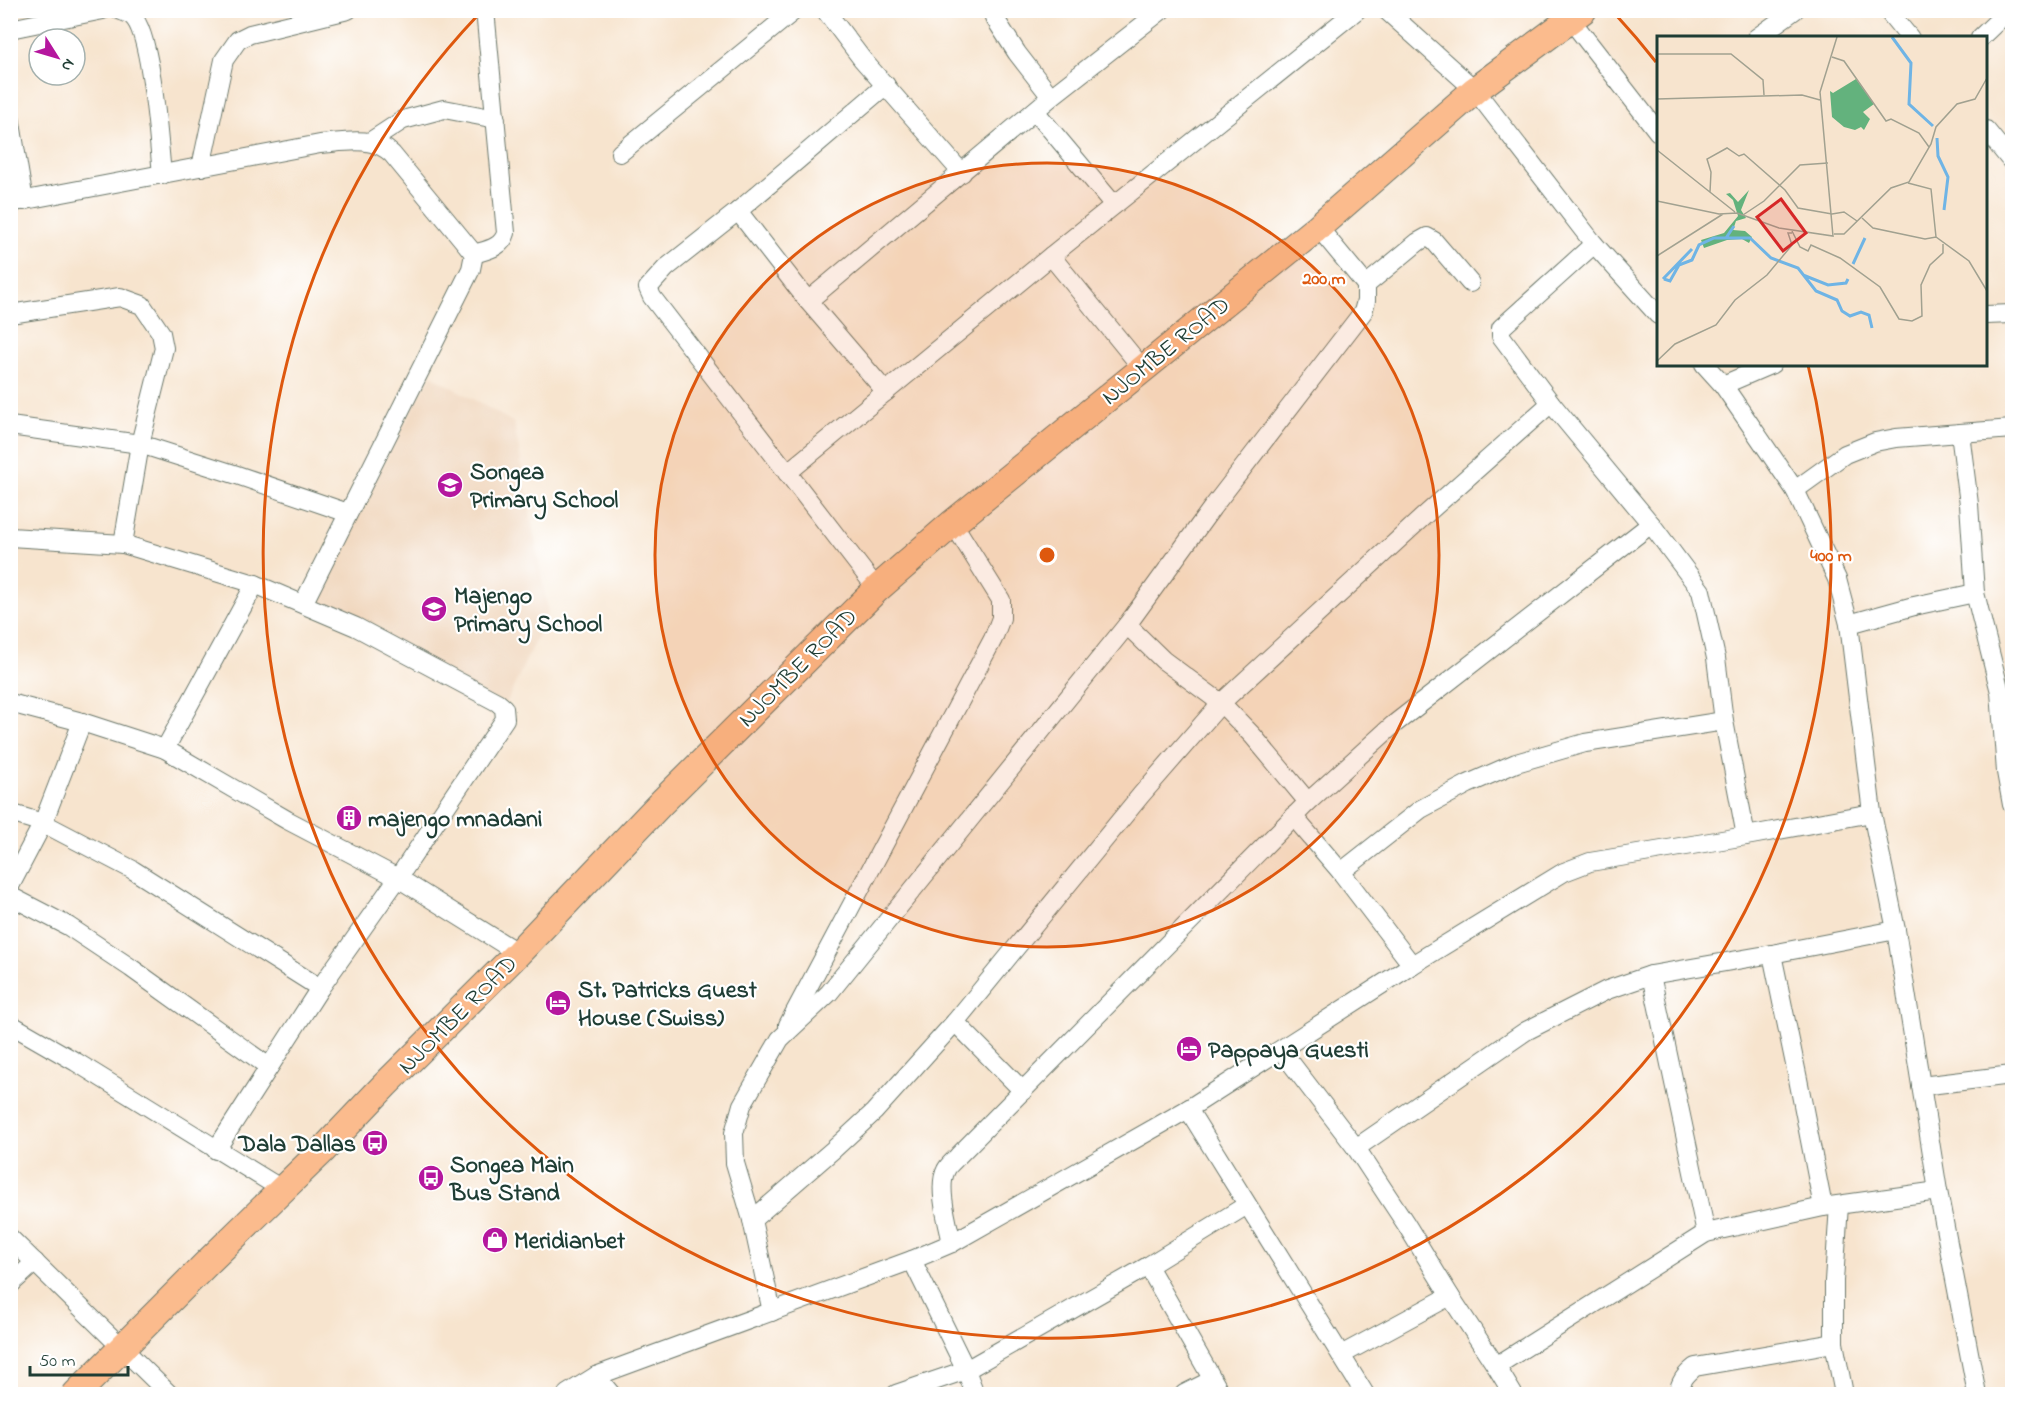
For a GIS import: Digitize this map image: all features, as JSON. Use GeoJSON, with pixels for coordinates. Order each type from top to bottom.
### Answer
{"type":"FeatureCollection","features":[{"type":"Feature","properties":{"kind":"highway","name":"NJOMBE ROAD"},"geometry":{"type":"LineString","coordinates":[[76,1395],[518,953],[662,801],[877,589],[953,523],[1318,227],[1475,90],[1577,15]]}},
{"type":"Feature","properties":{"kind":"street"},"geometry":{"type":"LineString","coordinates":[[10,29],[103,10]]}},
{"type":"Feature","properties":{"kind":"street"},"geometry":{"type":"LineString","coordinates":[[119,10],[132,16],[140,30],[150,64],[162,175]]}},
{"type":"Feature","properties":{"kind":"street"},"geometry":{"type":"LineString","coordinates":[[201,167],[224,60],[238,40],[250,34],[348,10]]}},
{"type":"Feature","properties":{"kind":"street"},"geometry":{"type":"LineString","coordinates":[[474,254],[497,246],[506,233],[485,10]]}},
{"type":"Feature","properties":{"kind":"street"},"geometry":{"type":"LineString","coordinates":[[620,153],[795,10]]}},
{"type":"Feature","properties":{"kind":"street"},"geometry":{"type":"LineString","coordinates":[[825,10],[862,59],[962,173]]}},
{"type":"Feature","properties":{"kind":"street"},"geometry":{"type":"LineString","coordinates":[[993,10],[994,17],[1017,52],[1051,97]]}},
{"type":"Feature","properties":{"kind":"street"},"geometry":{"type":"LineString","coordinates":[[808,301],[1051,97],[1162,10]]}},
{"type":"Feature","properties":{"kind":"street"},"geometry":{"type":"LineString","coordinates":[[787,473],[1051,256],[1357,10]]}},
{"type":"Feature","properties":{"kind":"street"},"geometry":{"type":"LineString","coordinates":[[1386,10],[1475,90],[1594,244],[1657,313]]}},
{"type":"Feature","properties":{"kind":"street"},"geometry":{"type":"LineString","coordinates":[[1759,36],[1795,10]]}},
{"type":"Feature","properties":{"kind":"street"},"geometry":{"type":"LineString","coordinates":[[1887,10],[1908,36]]}},
{"type":"Feature","properties":{"kind":"street"},"geometry":{"type":"LineString","coordinates":[[1982,36],[2008,10]]}},
{"type":"Feature","properties":{"kind":"street"},"geometry":{"type":"LineString","coordinates":[[1577,15],[1657,126]]}},
{"type":"Feature","properties":{"kind":"street"},"geometry":{"type":"LineString","coordinates":[[877,589],[652,297],[648,288],[666,268],[738,211],[886,85]]}},
{"type":"Feature","properties":{"kind":"street"},"geometry":{"type":"LineString","coordinates":[[371,141],[403,120],[444,109],[496,119]]}},
{"type":"Feature","properties":{"kind":"street"},"geometry":{"type":"LineString","coordinates":[[1035,111],[1114,205]]}},
{"type":"Feature","properties":{"kind":"street"},"geometry":{"type":"LineString","coordinates":[[10,117],[17,202],[320,144],[371,141],[381,144],[392,154],[474,254]]}},
{"type":"Feature","properties":{"kind":"street"},"geometry":{"type":"LineString","coordinates":[[1987,131],[2011,162]]}},
{"type":"Feature","properties":{"kind":"street"},"geometry":{"type":"LineString","coordinates":[[738,211],[808,301],[886,392]]}},
{"type":"Feature","properties":{"kind":"street"},"geometry":{"type":"LineString","coordinates":[[780,1040],[829,993],[1127,625],[1212,508],[1363,312],[1366,285],[1318,227]]}},
{"type":"Feature","properties":{"kind":"street"},"geometry":{"type":"LineString","coordinates":[[1366,285],[1427,237],[1434,241],[1470,283]]}},
{"type":"Feature","properties":{"kind":"street"},"geometry":{"type":"LineString","coordinates":[[1594,244],[1501,328],[1500,332],[1502,339],[1551,403],[1651,524],[1701,591],[1716,658],[1724,721],[1746,836]]}},
{"type":"Feature","properties":{"kind":"street"},"geometry":{"type":"LineString","coordinates":[[303,604],[471,268],[474,254]]}},
{"type":"Feature","properties":{"kind":"street"},"geometry":{"type":"LineString","coordinates":[[1051,256],[1143,369]]}},
{"type":"Feature","properties":{"kind":"street"},"geometry":{"type":"LineString","coordinates":[[10,314],[120,297],[142,305],[161,333],[164,348],[140,444],[123,544]]}},
{"type":"Feature","properties":{"kind":"street"},"geometry":{"type":"LineString","coordinates":[[1987,315],[2013,314]]}},
{"type":"Feature","properties":{"kind":"street"},"geometry":{"type":"LineString","coordinates":[[1706,366],[1723,385],[1795,490],[1837,579],[1849,624],[1872,813],[1896,930],[1938,1191],[1977,1395]]}},
{"type":"Feature","properties":{"kind":"street"},"geometry":{"type":"LineString","coordinates":[[1723,385],[1767,366]]}},
{"type":"Feature","properties":{"kind":"street"},"geometry":{"type":"LineString","coordinates":[[752,1220],[874,1112],[955,1022],[1134,804],[1221,703],[1424,516],[1551,403]]}},
{"type":"Feature","properties":{"kind":"street"},"geometry":{"type":"LineString","coordinates":[[10,426],[140,444],[348,513]]}},
{"type":"Feature","properties":{"kind":"street"},"geometry":{"type":"LineString","coordinates":[[1795,490],[1845,454],[1875,442],[1896,438],[2013,429]]}},
{"type":"Feature","properties":{"kind":"street"},"geometry":{"type":"LineString","coordinates":[[1960,434],[1969,504],[1975,593],[2000,692],[2006,772],[2013,805]]}},
{"type":"Feature","properties":{"kind":"street"},"geometry":{"type":"LineString","coordinates":[[772,1312],[752,1220],[735,1163],[734,1133],[742,1105],[780,1040],[993,639],[1001,618],[1001,600],[953,523]]}},
{"type":"Feature","properties":{"kind":"street"},"geometry":{"type":"LineString","coordinates":[[952,1243],[943,1189],[946,1169],[1308,802],[1393,725],[1651,524]]}},
{"type":"Feature","properties":{"kind":"street"},"geometry":{"type":"LineString","coordinates":[[10,537],[123,544],[255,584],[356,627],[497,702],[504,708],[505,719],[398,878],[320,988],[216,1150]]}},
{"type":"Feature","properties":{"kind":"street"},"geometry":{"type":"LineString","coordinates":[[165,750],[255,584]]}},
{"type":"Feature","properties":{"kind":"street"},"geometry":{"type":"LineString","coordinates":[[1849,624],[1914,606],[1975,593]]}},
{"type":"Feature","properties":{"kind":"street"},"geometry":{"type":"LineString","coordinates":[[1127,625],[1162,660],[1221,703],[1253,736],[1308,802]]}},
{"type":"Feature","properties":{"kind":"street"},"geometry":{"type":"LineString","coordinates":[[10,703],[82,722],[165,750],[286,820],[398,878],[518,953]]}},
{"type":"Feature","properties":{"kind":"street"},"geometry":{"type":"LineString","coordinates":[[1341,872],[1421,809],[1468,784],[1516,763],[1585,742],[1724,721]]}},
{"type":"Feature","properties":{"kind":"street"},"geometry":{"type":"LineString","coordinates":[[10,886],[43,823],[82,722]]}},
{"type":"Feature","properties":{"kind":"street"},"geometry":{"type":"LineString","coordinates":[[10,813],[43,823],[133,870],[320,988]]}},
{"type":"Feature","properties":{"kind":"street"},"geometry":{"type":"LineString","coordinates":[[567,1395],[596,1376],[912,1260],[952,1243],[1188,1109],[1412,965],[1564,872],[1590,862],[1872,813]]}},
{"type":"Feature","properties":{"kind":"street"},"geometry":{"type":"LineString","coordinates":[[1293,816],[1341,872],[1412,965]]}},
{"type":"Feature","properties":{"kind":"street"},"geometry":{"type":"LineString","coordinates":[[10,896],[68,926],[151,982],[269,1067]]}},
{"type":"Feature","properties":{"kind":"street"},"geometry":{"type":"LineString","coordinates":[[1356,1148],[1526,1031],[1607,990],[1651,975],[1896,930]]}},
{"type":"Feature","properties":{"kind":"street"},"geometry":{"type":"LineString","coordinates":[[1772,954],[1798,1079],[1831,1206],[1834,1343],[1844,1395]]}},
{"type":"Feature","properties":{"kind":"street"},"geometry":{"type":"LineString","coordinates":[[1651,975],[1706,1233]]}},
{"type":"Feature","properties":{"kind":"street"},"geometry":{"type":"LineString","coordinates":[[955,1022],[1023,1092]]}},
{"type":"Feature","properties":{"kind":"street"},"geometry":{"type":"LineString","coordinates":[[10,1024],[76,1062],[283,1190]]}},
{"type":"Feature","properties":{"kind":"street"},"geometry":{"type":"LineString","coordinates":[[1281,1050],[1356,1148],[1513,1395]]}},
{"type":"Feature","properties":{"kind":"street"},"geometry":{"type":"LineString","coordinates":[[1921,1086],[2013,1075]]}},
{"type":"Feature","properties":{"kind":"street"},"geometry":{"type":"LineString","coordinates":[[1188,1109],[1365,1395]]}},
{"type":"Feature","properties":{"kind":"street"},"geometry":{"type":"LineString","coordinates":[[1496,1366],[1706,1233],[1831,1206],[1938,1191]]}},
{"type":"Feature","properties":{"kind":"street"},"geometry":{"type":"LineString","coordinates":[[896,1395],[966,1370],[1148,1266],[1247,1205]]}},
{"type":"Feature","properties":{"kind":"street"},"geometry":{"type":"LineString","coordinates":[[10,1238],[169,1395]]}},
{"type":"Feature","properties":{"kind":"street"},"geometry":{"type":"LineString","coordinates":[[912,1260],[966,1370],[975,1395]]}},
{"type":"Feature","properties":{"kind":"street"},"geometry":{"type":"LineString","coordinates":[[10,1285],[35,1262]]}},
{"type":"Feature","properties":{"kind":"street"},"geometry":{"type":"LineString","coordinates":[[1148,1266],[1216,1387],[1184,1395]]}},
{"type":"Feature","properties":{"kind":"street"},"geometry":{"type":"LineString","coordinates":[[1341,1355],[1450,1296]]}},
{"type":"Feature","properties":{"kind":"street"},"geometry":{"type":"LineString","coordinates":[[1678,1395],[1679,1385],[1686,1374],[1695,1367],[1834,1343]]}},
{"type":"Feature","properties":{"kind":"street"},"geometry":{"type":"LineString","coordinates":[[596,1376],[611,1395]]}},
{"type":"Feature","properties":{"kind":"shaded area"},"geometry":{"type":"Polygon","coordinates":[[[431,375],[514,423],[548,612],[505,706],[312,599],[431,375]]]}},
{"type":"Feature","properties":{"kind":"place","name":"Songea Primary School"},"geometry":{"type":"Point","coordinates":[450,485]}},
{"type":"Feature","properties":{"kind":"place","name":"Majengo Primary School"},"geometry":{"type":"Point","coordinates":[434,609]}},
{"type":"Feature","properties":{"kind":"place","name":"majengo mnadani"},"geometry":{"type":"Point","coordinates":[349,818]}},
{"type":"Feature","properties":{"kind":"place","name":"St. Patricks Guest House (Swiss)"},"geometry":{"type":"Point","coordinates":[558,1003]}},
{"type":"Feature","properties":{"kind":"place","name":"Pappaya Guesti"},"geometry":{"type":"Point","coordinates":[1189,1049]}},
{"type":"Feature","properties":{"kind":"place","name":"Dala Dallas"},"geometry":{"type":"Point","coordinates":[375,1143]}},
{"type":"Feature","properties":{"kind":"place","name":"Songea Main Bus Stand"},"geometry":{"type":"Point","coordinates":[431,1178]}},
{"type":"Feature","properties":{"kind":"place","name":"Meridianbet"},"geometry":{"type":"Point","coordinates":[495,1240]}}]}
